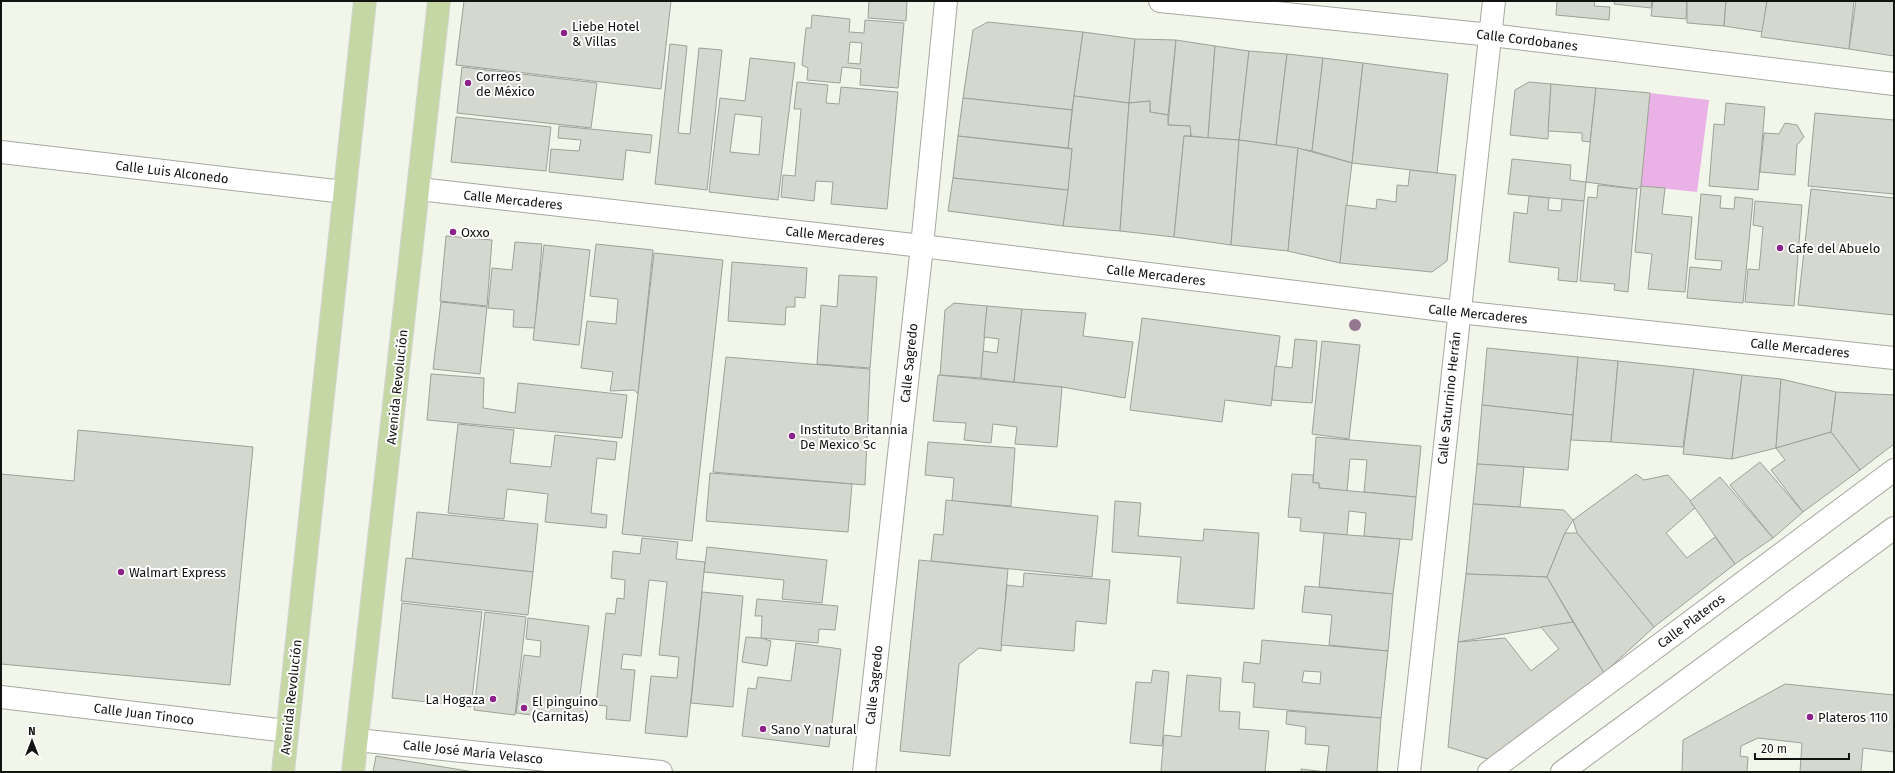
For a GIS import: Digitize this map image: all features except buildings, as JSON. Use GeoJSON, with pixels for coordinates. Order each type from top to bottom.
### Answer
{"type":"FeatureCollection","features":[{"type":"Feature","properties":{"kind":"main road","name":"Avenida Revolución"},"geometry":{"type":"LineString","coordinates":[[283,772],[365,1]]}},
{"type":"Feature","properties":{"kind":"main road","name":"Avenida Revolución"},"geometry":{"type":"LineString","coordinates":[[353,772],[439,1]]}},
{"type":"Feature","properties":{"kind":"street","name":"Calle Sagredo"},"geometry":{"type":"LineString","coordinates":[[864,772],[922,246],[946,1]]}},
{"type":"Feature","properties":{"kind":"street","name":"Calle Cordobanes"},"geometry":{"type":"LineString","coordinates":[[1160,1],[1491,35],[1894,84]]}},
{"type":"Feature","properties":{"kind":"street","name":"Calle Saturnino Herrán"},"geometry":{"type":"LineString","coordinates":[[1409,772],[1458,312],[1494,1]]}},
{"type":"Feature","properties":{"kind":"street","name":"Calle Luis Alconedo"},"geometry":{"type":"LineString","coordinates":[[1,152],[344,192]]}},
{"type":"Feature","properties":{"kind":"street","name":"Calle Mercaderes"},"geometry":{"type":"LineString","coordinates":[[419,189],[922,246],[1458,312],[1894,358]]}},
{"type":"Feature","properties":{"kind":"street","name":"Calle Plateros"},"geometry":{"type":"LineString","coordinates":[[1489,772],[1894,470]]}},
{"type":"Feature","properties":{"kind":"street"},"geometry":{"type":"LineString","coordinates":[[1562,772],[1894,528]]}},
{"type":"Feature","properties":{"kind":"street","name":"Calle Juan Tinoco"},"geometry":{"type":"LineString","coordinates":[[1,697],[287,731]]}},
{"type":"Feature","properties":{"kind":"street","name":"Calle José María Velasco"},"geometry":{"type":"LineString","coordinates":[[357,740],[661,772]]}},
{"type":"Feature","properties":{"kind":"shaded area"},"geometry":{"type":"Polygon","coordinates":[[[1650,93],[1709,100],[1697,192],[1641,186],[1650,93]]]}},
{"type":"Feature","properties":{"kind":"place","name":"Liebe Hotel & Villas"},"geometry":{"type":"Point","coordinates":[564,33]}},
{"type":"Feature","properties":{"kind":"place","name":"Correos de México"},"geometry":{"type":"Point","coordinates":[468,83]}},
{"type":"Feature","properties":{"kind":"place","name":"Oxxo"},"geometry":{"type":"Point","coordinates":[453,232]}},
{"type":"Feature","properties":{"kind":"place","name":"Cafe del Abuelo"},"geometry":{"type":"Point","coordinates":[1780,248]}},
{"type":"Feature","properties":{"kind":"place","name":"Instituto Britannia De Mexico Sc"},"geometry":{"type":"Point","coordinates":[792,436]}},
{"type":"Feature","properties":{"kind":"place","name":"Walmart Express"},"geometry":{"type":"Point","coordinates":[121,572]}},
{"type":"Feature","properties":{"kind":"place","name":"La Hogaza"},"geometry":{"type":"Point","coordinates":[493,699]}},
{"type":"Feature","properties":{"kind":"place","name":"El pinguino (Carnitas)"},"geometry":{"type":"Point","coordinates":[524,708]}},
{"type":"Feature","properties":{"kind":"place","name":"Plateros 110"},"geometry":{"type":"Point","coordinates":[1810,717]}},
{"type":"Feature","properties":{"kind":"place","name":"Sano Y natural"},"geometry":{"type":"Point","coordinates":[763,729]}}]}
